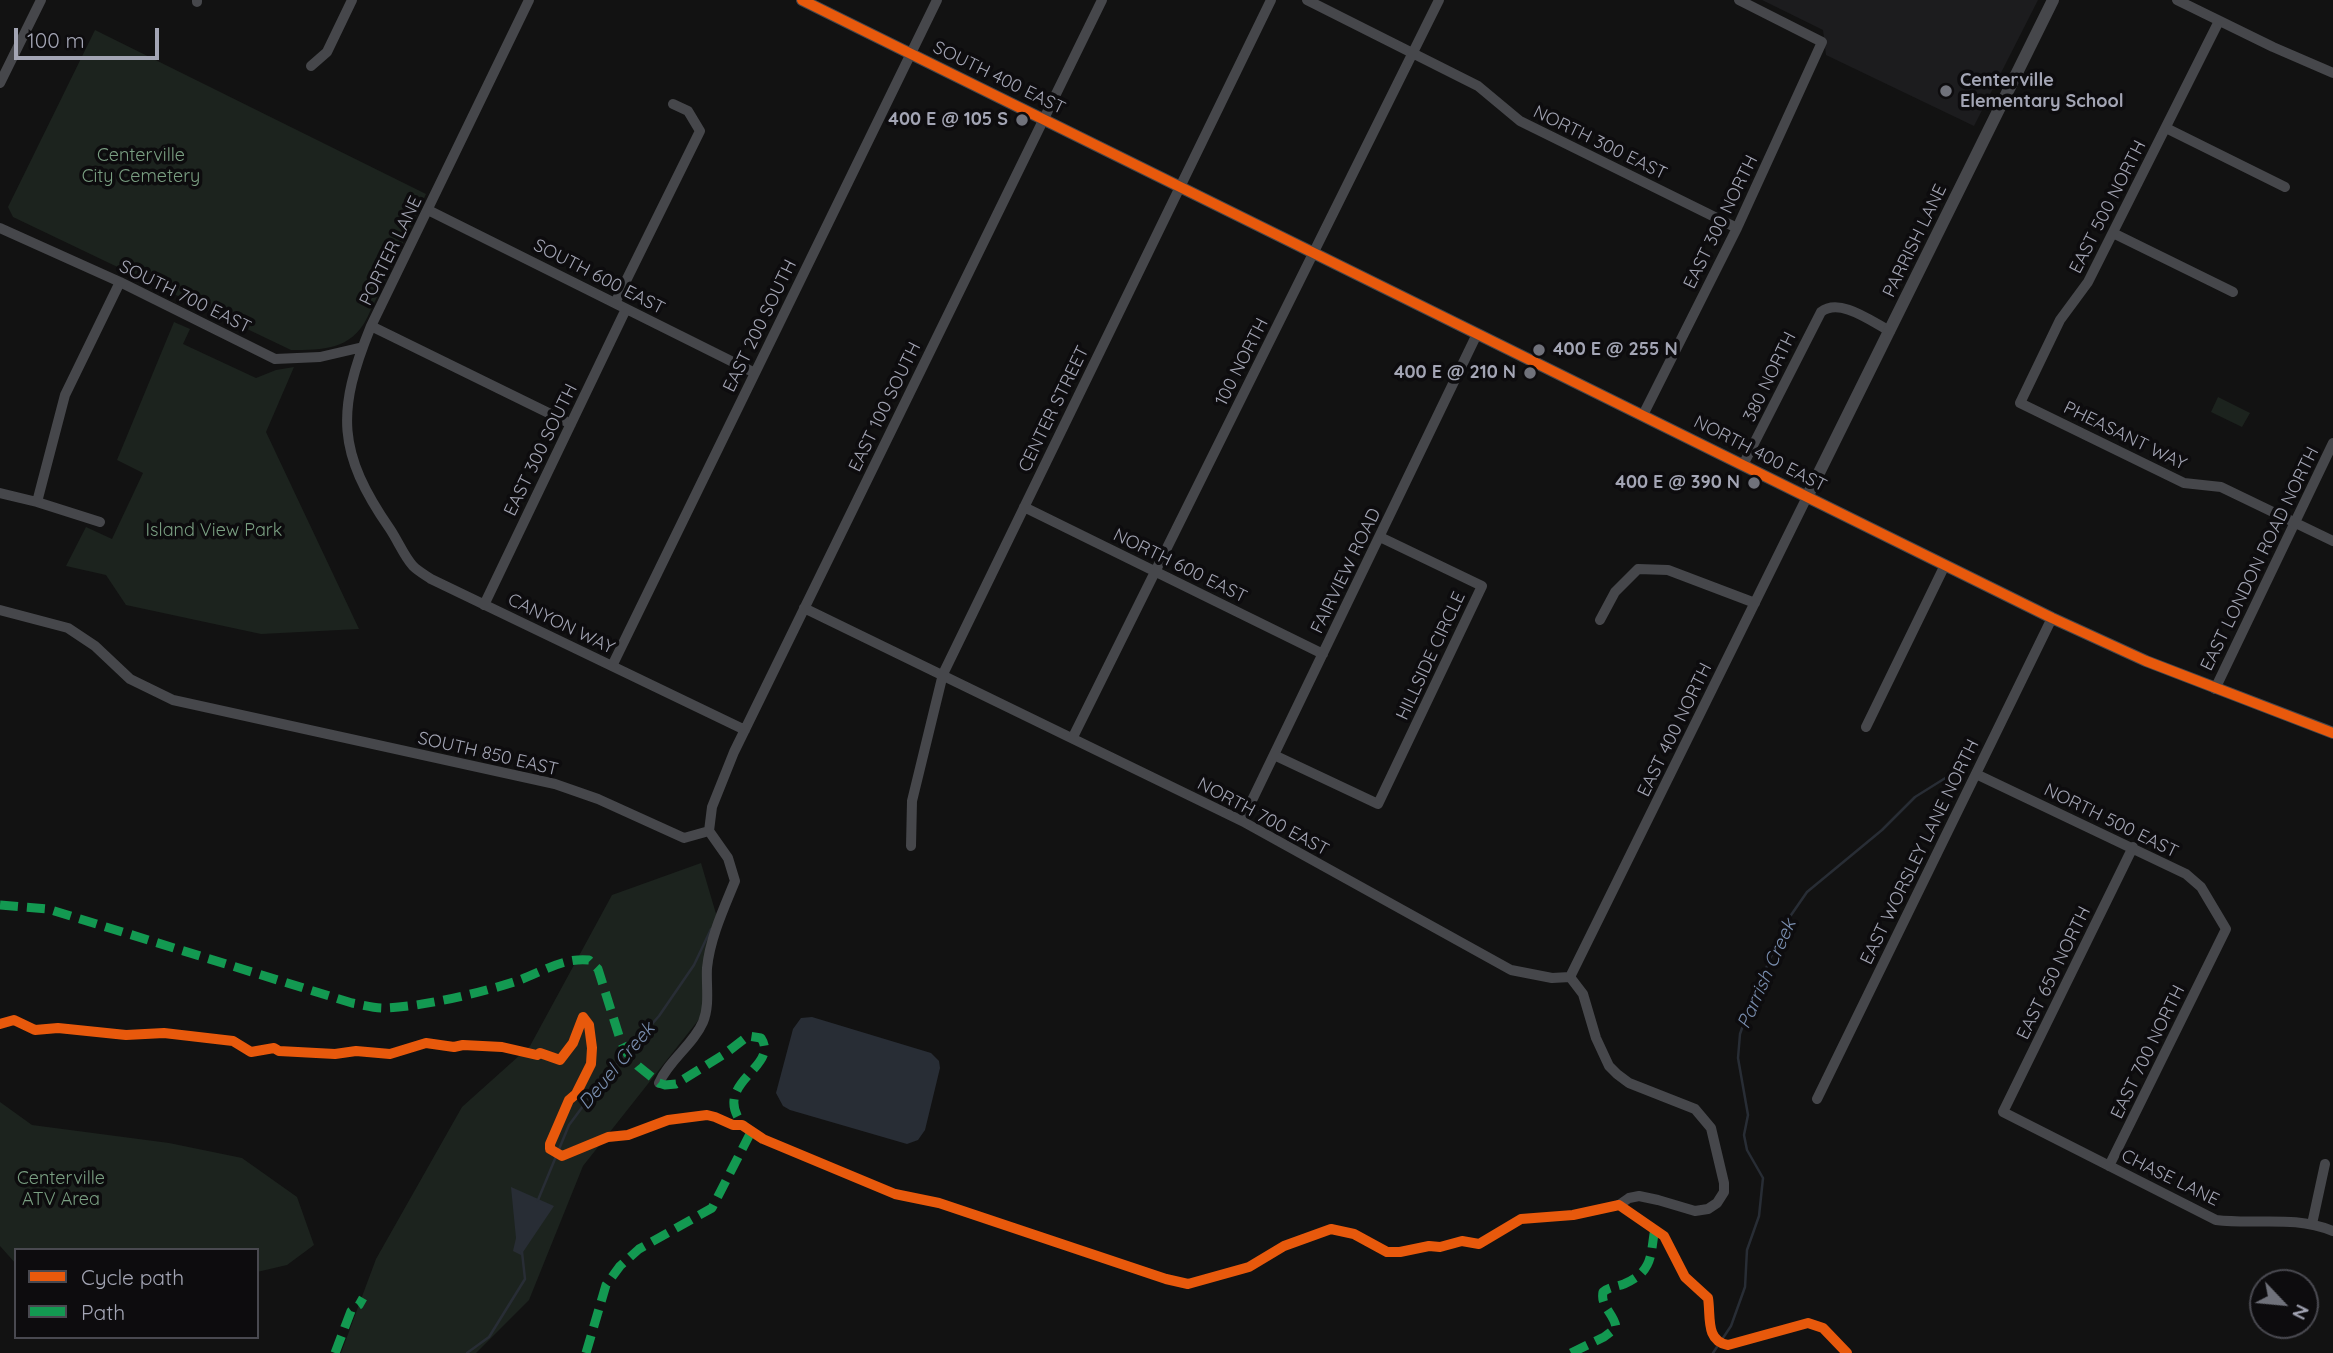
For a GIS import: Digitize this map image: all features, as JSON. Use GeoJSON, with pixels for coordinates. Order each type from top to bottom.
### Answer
{"type":"FeatureCollection","features":[{"type":"Feature","properties":{"kind":"street"},"geometry":{"type":"LineString","coordinates":[[0,83],[41,0]]}},
{"type":"Feature","properties":{"kind":"street"},"geometry":{"type":"LineString","coordinates":[[311,66],[327,52],[352,0]]}},
{"type":"Feature","properties":{"kind":"street","name":"PORTER LANE"},"geometry":{"type":"LineString","coordinates":[[386,523],[357,474],[348,443],[346,406],[352,375],[371,326],[529,0]]}},
{"type":"Feature","properties":{"kind":"street","name":"SOUTH 400 EAST"},"geometry":{"type":"LineString","coordinates":[[802,0],[1180,186]]}},
{"type":"Feature","properties":{"kind":"street","name":"EAST 200 SOUTH"},"geometry":{"type":"LineString","coordinates":[[612,666],[937,0]]}},
{"type":"Feature","properties":{"kind":"street","name":"EAST 100 SOUTH"},"geometry":{"type":"LineString","coordinates":[[709,831],[712,807],[745,730],[1102,0]]}},
{"type":"Feature","properties":{"kind":"street","name":"CENTER STREET"},"geometry":{"type":"LineString","coordinates":[[911,846],[912,801],[943,674],[1271,0]]}},
{"type":"Feature","properties":{"kind":"street","name":"NORTH 300 EAST"},"geometry":{"type":"LineString","coordinates":[[1307,0],[1478,86],[1520,121],[1737,228]]}},
{"type":"Feature","properties":{"kind":"street","name":"100 NORTH"},"geometry":{"type":"LineString","coordinates":[[1073,737],[1439,0]]}},
{"type":"Feature","properties":{"kind":"street","name":"EAST 300 NORTH"},"geometry":{"type":"LineString","coordinates":[[1643,415],[1737,228],[1822,42],[1739,0]]}},
{"type":"Feature","properties":{"kind":"street","name":"PARRISH LANE"},"geometry":{"type":"LineString","coordinates":[[1807,497],[2053,0]]}},
{"type":"Feature","properties":{"kind":"street"},"geometry":{"type":"LineString","coordinates":[[2177,0],[2333,73]]}},
{"type":"Feature","properties":{"kind":"street","name":"EAST 500 NORTH"},"geometry":{"type":"LineString","coordinates":[[2020,404],[2060,320],[2088,282],[2219,21]]}},
{"type":"Feature","properties":{"kind":"street"},"geometry":{"type":"LineString","coordinates":[[615,303],[699,131],[688,111],[673,104]]}},
{"type":"Feature","properties":{"kind":"street"},"geometry":{"type":"LineString","coordinates":[[2166,128],[2285,187]]}},
{"type":"Feature","properties":{"kind":"street","name":"NORTH 400 EAST"},"geometry":{"type":"LineString","coordinates":[[1180,186],[2113,648],[2333,733]]}},
{"type":"Feature","properties":{"kind":"street","name":"SOUTH 600 EAST"},"geometry":{"type":"LineString","coordinates":[[428,210],[755,373]]}},
{"type":"Feature","properties":{"kind":"street","name":"SOUTH 700 EAST"},"geometry":{"type":"LineString","coordinates":[[0,228],[120,282],[275,359],[320,358],[363,347]]}},
{"type":"Feature","properties":{"kind":"street"},"geometry":{"type":"LineString","coordinates":[[2113,233],[2233,292]]}},
{"type":"Feature","properties":{"kind":"street"},"geometry":{"type":"LineString","coordinates":[[37,502],[65,395],[120,282]]}},
{"type":"Feature","properties":{"kind":"street","name":"380 NORTH"},"geometry":{"type":"LineString","coordinates":[[1743,464],[1816,320],[1829,307],[1845,309],[1890,331]]}},
{"type":"Feature","properties":{"kind":"street","name":"EAST 300 SOUTH"},"geometry":{"type":"LineString","coordinates":[[484,605],[626,309]]}},
{"type":"Feature","properties":{"kind":"street"},"geometry":{"type":"LineString","coordinates":[[371,326],[571,424]]}},
{"type":"Feature","properties":{"kind":"street","name":"FAIRVIEW ROAD"},"geometry":{"type":"LineString","coordinates":[[1242,821],[1477,334]]}},
{"type":"Feature","properties":{"kind":"street","name":"PHEASANT WAY"},"geometry":{"type":"LineString","coordinates":[[2020,404],[2184,483],[2221,487],[2333,541]]}},
{"type":"Feature","properties":{"kind":"street","name":"EAST LONDON ROAD NORTH"},"geometry":{"type":"LineString","coordinates":[[2215,689],[2333,443]]}},
{"type":"Feature","properties":{"kind":"street"},"geometry":{"type":"LineString","coordinates":[[0,493],[100,522]]}},
{"type":"Feature","properties":{"kind":"street","name":"EAST 400 NORTH"},"geometry":{"type":"LineString","coordinates":[[1570,977],[1807,497]]}},
{"type":"Feature","properties":{"kind":"street","name":"NORTH 600 EAST"},"geometry":{"type":"LineString","coordinates":[[1024,507],[1323,654]]}},
{"type":"Feature","properties":{"kind":"street","name":"CANYON WAY"},"geometry":{"type":"LineString","coordinates":[[386,523],[413,566],[430,579],[745,730]]}},
{"type":"Feature","properties":{"kind":"street","name":"HILLSIDE CIRCLE"},"geometry":{"type":"LineString","coordinates":[[1274,755],[1378,804],[1482,586],[1380,537]]}},
{"type":"Feature","properties":{"kind":"street"},"geometry":{"type":"LineString","coordinates":[[1866,727],[1944,565]]}},
{"type":"Feature","properties":{"kind":"street"},"geometry":{"type":"LineString","coordinates":[[1600,620],[1615,592],[1637,569],[1668,570],[1755,603]]}},
{"type":"Feature","properties":{"kind":"street"},"geometry":{"type":"LineString","coordinates":[[804,608],[943,674]]}},
{"type":"Feature","properties":{"kind":"street","name":"SOUTH 850 EAST"},"geometry":{"type":"LineString","coordinates":[[0,610],[68,628],[95,646],[130,679],[173,700],[555,784],[598,799],[684,838],[709,831]]}},
{"type":"Feature","properties":{"kind":"street","name":"EAST WORSLEY LANE NORTH"},"geometry":{"type":"LineString","coordinates":[[1817,1100],[2052,618]]}},
{"type":"Feature","properties":{"kind":"street","name":"NORTH 700 EAST"},"geometry":{"type":"LineString","coordinates":[[943,674],[1242,821],[1511,970],[1552,978],[1570,977]]}},
{"type":"Feature","properties":{"kind":"street","name":"NORTH 500 EAST"},"geometry":{"type":"LineString","coordinates":[[1976,774],[2186,874],[2201,887],[2226,929],[2215,952]]}},
{"type":"Feature","properties":{"kind":"street"},"geometry":{"type":"LineString","coordinates":[[659,1083],[665,1069],[694,1037],[702,1023],[708,1001],[707,967],[718,926],[736,881],[728,858],[709,831]]}},
{"type":"Feature","properties":{"kind":"street","name":"EAST 650 NORTH"},"geometry":{"type":"LineString","coordinates":[[2003,1112],[2133,848]]}},
{"type":"Feature","properties":{"kind":"street","name":"EAST 700 NORTH"},"geometry":{"type":"LineString","coordinates":[[2109,1166],[2215,952]]}},
{"type":"Feature","properties":{"kind":"street"},"geometry":{"type":"LineString","coordinates":[[1570,977],[1583,994],[1596,1038],[1609,1066],[1616,1074],[1629,1083],[1695,1108],[1707,1120],[1724,1183],[1724,1192],[1717,1203],[1701,1211],[1687,1210],[1639,1196],[1629,1198],[1619,1205]]}},
{"type":"Feature","properties":{"kind":"street","name":"CHASE LANE"},"geometry":{"type":"LineString","coordinates":[[2003,1112],[2216,1220],[2241,1223],[2298,1221],[2333,1231]]}},
{"type":"Feature","properties":{"kind":"street"},"geometry":{"type":"LineString","coordinates":[[2312,1224],[2325,1164]]}},
{"type":"Feature","properties":{"kind":"shaded area","name":"Centerville Elementary School"},"geometry":{"type":"Polygon","coordinates":[[[1762,0],[2038,0],[1974,126],[1826,55],[1823,30],[1762,0]]]}},
{"type":"Feature","properties":{"kind":"shaded area"},"geometry":{"type":"Polygon","coordinates":[[[812,1017],[931,1053],[939,1061],[940,1068],[925,1130],[918,1140],[907,1144],[783,1106],[776,1093],[793,1029],[801,1018],[812,1017]]]}},
{"type":"Feature","properties":{"kind":"shaded area"},"geometry":{"type":"Polygon","coordinates":[[[511,1187],[554,1206],[521,1255],[513,1251],[516,1238],[511,1187]]]}},
{"type":"Feature","properties":{"kind":"green space","name":"Centerville City Cemetery"},"geometry":{"type":"Polygon","coordinates":[[[95,30],[426,194],[367,318],[353,336],[335,346],[291,350],[13,217],[8,207],[95,30]]]}},
{"type":"Feature","properties":{"kind":"green space","name":"Island View Park"},"geometry":{"type":"Polygon","coordinates":[[[174,322],[190,329],[183,344],[256,378],[276,370],[294,367],[266,432],[359,629],[261,634],[126,605],[106,575],[66,566],[86,527],[112,539],[143,473],[117,460],[174,322]]]}},
{"type":"Feature","properties":{"kind":"green space"},"geometry":{"type":"Polygon","coordinates":[[[2218,397],[2250,413],[2242,427],[2211,412],[2218,397]]]}},
{"type":"Feature","properties":{"kind":"green space"},"geometry":{"type":"Polygon","coordinates":[[[701,863],[719,924],[704,1013],[583,1166],[529,1300],[476,1353],[341,1353],[376,1259],[462,1107],[530,1046],[612,895],[701,863]]]}},
{"type":"Feature","properties":{"kind":"green space","name":"Centerville ATV Area"},"geometry":{"type":"Polygon","coordinates":[[[0,1102],[32,1125],[169,1143],[242,1158],[297,1197],[314,1245],[287,1265],[259,1272],[259,1248],[14,1248],[14,1262],[0,1246],[0,1102]]]}},
{"type":"Feature","properties":{"kind":"waterway","name":"Parrish Creek"},"geometry":{"type":"LineString","coordinates":[[1713,1353],[1731,1326],[1745,1287],[1747,1250],[1759,1216],[1763,1178],[1747,1150],[1744,1135],[1748,1115],[1738,1058],[1740,1034],[1748,1011],[1778,940],[1807,892],[1882,830],[1915,797],[1947,777]]}},
{"type":"Feature","properties":{"kind":"waterway","name":"Deuel Creek"},"geometry":{"type":"LineString","coordinates":[[538,1200],[569,1125],[601,1082],[659,1016],[694,965],[711,929]]}},
{"type":"Feature","properties":{"kind":"waterway","name":"Deuel Creek"},"geometry":{"type":"LineString","coordinates":[[467,1353],[489,1337],[525,1279],[522,1252]]}},
{"type":"Feature","properties":{"kind":"marked path"},"geometry":{"type":"LineString","coordinates":[[0,905],[48,909],[352,1003],[380,1008],[416,1005],[469,995],[517,981],[561,963],[589,960],[598,969],[627,1053],[659,1083],[676,1084],[748,1036],[761,1038],[765,1049],[762,1058],[739,1087],[734,1098],[735,1111],[744,1126]]}},
{"type":"Feature","properties":{"kind":"marked path"},"geometry":{"type":"LineString","coordinates":[[586,1353],[606,1285],[620,1266],[639,1249],[712,1208],[751,1132]]}},
{"type":"Feature","properties":{"kind":"marked path"},"geometry":{"type":"LineString","coordinates":[[1571,1353],[1616,1328],[1604,1302],[1603,1292],[1634,1279],[1646,1268],[1655,1228]]}},
{"type":"Feature","properties":{"kind":"marked path"},"geometry":{"type":"LineString","coordinates":[[335,1353],[351,1311],[363,1298]]}},
{"type":"Feature","properties":{"kind":"cycle path"},"geometry":{"type":"LineString","coordinates":[[802,0],[2052,618],[2146,661],[2333,733]]}},
{"type":"Feature","properties":{"kind":"cycle path"},"geometry":{"type":"LineString","coordinates":[[0,1024],[14,1020],[35,1030],[58,1028],[126,1035],[164,1033],[233,1041],[251,1052],[274,1048],[279,1051],[335,1054],[356,1051],[390,1054],[426,1043],[454,1047],[502,1047],[537,1055],[540,1053],[560,1060],[573,1043],[583,1017],[589,1025],[591,1064],[576,1094],[569,1100],[550,1144],[550,1149],[562,1156],[608,1137],[628,1135],[668,1120],[707,1115],[733,1125],[742,1125],[763,1139],[895,1194],[939,1203],[1188,1284],[1249,1267],[1284,1246],[1331,1229],[1354,1234],[1387,1252],[1400,1252],[1462,1241],[1479,1244],[1521,1219],[1573,1215],[1619,1205],[1664,1236],[1685,1277],[1708,1298],[1710,1327],[1721,1343],[1728,1345],[1808,1323],[1823,1328],[1847,1353]]}},
{"type":"Feature","properties":{"kind":"place","name":"Centerville Elementary School"},"geometry":{"type":"Point","coordinates":[1946,91]}},
{"type":"Feature","properties":{"kind":"place","name":"400 E @ 105 S"},"geometry":{"type":"Point","coordinates":[1022,120]}},
{"type":"Feature","properties":{"kind":"place","name":"400 E @ 255 N"},"geometry":{"type":"Point","coordinates":[1539,350]}},
{"type":"Feature","properties":{"kind":"place","name":"400 E @ 210 N"},"geometry":{"type":"Point","coordinates":[1530,373]}},
{"type":"Feature","properties":{"kind":"place","name":"400 E @ 390 N"},"geometry":{"type":"Point","coordinates":[1754,483]}}]}
